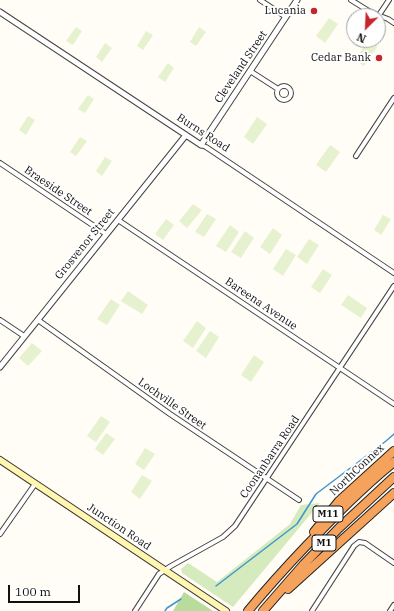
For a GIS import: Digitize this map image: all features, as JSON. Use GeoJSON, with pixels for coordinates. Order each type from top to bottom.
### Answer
{"type":"FeatureCollection","features":[{"type":"Feature","properties":{"kind":"highway","name":"NorthConnex"},"geometry":{"type":"LineString","coordinates":[[290,563],[320,523],[339,501],[394,451]]}},
{"type":"Feature","properties":{"kind":"highway","name":"M1"},"geometry":{"type":"LineString","coordinates":[[248,611],[264,591],[331,520],[394,462]]}},
{"type":"Feature","properties":{"kind":"highway","name":"M1"},"geometry":{"type":"LineString","coordinates":[[264,611],[268,604],[304,564],[339,528],[394,477]]}},
{"type":"Feature","properties":{"kind":"highway","name":"M11"},"geometry":{"type":"LineString","coordinates":[[264,611],[394,493]]}},
{"type":"Feature","properties":{"kind":"main road","name":"Junction Road"},"geometry":{"type":"LineString","coordinates":[[0,460],[226,611]]}},
{"type":"Feature","properties":{"kind":"street"},"geometry":{"type":"LineString","coordinates":[[260,0],[286,17]]}},
{"type":"Feature","properties":{"kind":"street","name":"Cleveland Street"},"geometry":{"type":"LineString","coordinates":[[201,144],[297,0]]}},
{"type":"Feature","properties":{"kind":"street"},"geometry":{"type":"LineString","coordinates":[[351,0],[364,8]]}},
{"type":"Feature","properties":{"kind":"street","name":"Burns Road"},"geometry":{"type":"LineString","coordinates":[[0,12],[206,147],[394,273]]}},
{"type":"Feature","properties":{"kind":"street"},"geometry":{"type":"LineString","coordinates":[[250,71],[278,89]]}},
{"type":"Feature","properties":{"kind":"street"},"geometry":{"type":"LineString","coordinates":[[356,156],[394,98]]}},
{"type":"Feature","properties":{"kind":"street","name":"Grosvenor Street"},"geometry":{"type":"LineString","coordinates":[[0,367],[186,135]]}},
{"type":"Feature","properties":{"kind":"street","name":"Braeside Street"},"geometry":{"type":"LineString","coordinates":[[0,163],[106,234]]}},
{"type":"Feature","properties":{"kind":"street","name":"Bareena Avenue"},"geometry":{"type":"LineString","coordinates":[[118,220],[394,404]]}},
{"type":"Feature","properties":{"kind":"street","name":"Coonanbarra Road"},"geometry":{"type":"LineString","coordinates":[[135,611],[159,574],[175,563],[218,541],[235,526],[394,286]]}},
{"type":"Feature","properties":{"kind":"street"},"geometry":{"type":"LineString","coordinates":[[0,320],[24,336]]}},
{"type":"Feature","properties":{"kind":"street","name":"Lochville Street"},"geometry":{"type":"LineString","coordinates":[[38,320],[170,414],[299,500]]}},
{"type":"Feature","properties":{"kind":"street"},"geometry":{"type":"LineString","coordinates":[[0,534],[35,484]]}},
{"type":"Feature","properties":{"kind":"street"},"geometry":{"type":"LineString","coordinates":[[312,611],[354,546],[359,542],[365,543],[394,563]]}},
{"type":"Feature","properties":{"kind":"street"},"geometry":{"type":"LineString","coordinates":[[390,611],[394,605]]}},
{"type":"Feature","properties":{"kind":"green space"},"geometry":{"type":"Polygon","coordinates":[[[329,18],[338,24],[325,43],[316,36],[329,18]]]}},
{"type":"Feature","properties":{"kind":"green space"},"geometry":{"type":"Polygon","coordinates":[[[76,27],[82,31],[73,45],[66,41],[76,27]]]}},
{"type":"Feature","properties":{"kind":"green space"},"geometry":{"type":"Polygon","coordinates":[[[199,27],[206,32],[196,46],[190,42],[199,27]]]}},
{"type":"Feature","properties":{"kind":"green space"},"geometry":{"type":"Polygon","coordinates":[[[146,31],[153,35],[143,50],[137,46],[146,31]]]}},
{"type":"Feature","properties":{"kind":"green space"},"geometry":{"type":"Polygon","coordinates":[[[105,43],[112,48],[102,62],[96,57],[105,43]]]}},
{"type":"Feature","properties":{"kind":"green space"},"geometry":{"type":"Polygon","coordinates":[[[363,48],[377,48],[364,66],[355,60],[363,48]]]}},
{"type":"Feature","properties":{"kind":"green space"},"geometry":{"type":"Polygon","coordinates":[[[168,63],[174,68],[165,82],[158,77],[168,63]]]}},
{"type":"Feature","properties":{"kind":"green space"},"geometry":{"type":"Polygon","coordinates":[[[88,95],[94,99],[85,113],[78,109],[88,95]]]}},
{"type":"Feature","properties":{"kind":"green space"},"geometry":{"type":"Polygon","coordinates":[[[28,116],[35,120],[26,135],[19,130],[28,116]]]}},
{"type":"Feature","properties":{"kind":"green space"},"geometry":{"type":"Polygon","coordinates":[[[257,117],[267,124],[253,144],[244,137],[257,117]]]}},
{"type":"Feature","properties":{"kind":"green space"},"geometry":{"type":"Polygon","coordinates":[[[80,137],[87,141],[76,156],[70,152],[80,137]]]}},
{"type":"Feature","properties":{"kind":"green space"},"geometry":{"type":"Polygon","coordinates":[[[330,145],[340,152],[326,172],[316,165],[330,145]]]}},
{"type":"Feature","properties":{"kind":"green space"},"geometry":{"type":"Polygon","coordinates":[[[105,157],[112,161],[102,176],[96,171],[105,157]]]}},
{"type":"Feature","properties":{"kind":"green space"},"geometry":{"type":"Polygon","coordinates":[[[193,204],[202,210],[187,228],[179,221],[193,204]]]}},
{"type":"Feature","properties":{"kind":"green space"},"geometry":{"type":"Polygon","coordinates":[[[207,214],[216,219],[204,237],[195,232],[207,214]]]}},
{"type":"Feature","properties":{"kind":"green space"},"geometry":{"type":"Polygon","coordinates":[[[383,215],[391,219],[381,235],[374,230],[383,215]]]}},
{"type":"Feature","properties":{"kind":"green space"},"geometry":{"type":"Polygon","coordinates":[[[166,219],[174,225],[163,240],[155,234],[166,219]]]}},
{"type":"Feature","properties":{"kind":"green space"},"geometry":{"type":"Polygon","coordinates":[[[230,225],[239,232],[226,252],[216,246],[230,225]]]}},
{"type":"Feature","properties":{"kind":"green space"},"geometry":{"type":"Polygon","coordinates":[[[273,228],[282,235],[270,254],[260,247],[273,228]]]}},
{"type":"Feature","properties":{"kind":"green space"},"geometry":{"type":"Polygon","coordinates":[[[245,231],[254,238],[241,258],[231,252],[245,231]]]}},
{"type":"Feature","properties":{"kind":"green space"},"geometry":{"type":"Polygon","coordinates":[[[309,239],[319,245],[307,264],[297,257],[309,239]]]}},
{"type":"Feature","properties":{"kind":"green space"},"geometry":{"type":"Polygon","coordinates":[[[286,249],[296,255],[283,276],[273,269],[286,249]]]}},
{"type":"Feature","properties":{"kind":"green space"},"geometry":{"type":"Polygon","coordinates":[[[323,269],[332,275],[320,293],[311,287],[323,269]]]}},
{"type":"Feature","properties":{"kind":"green space"},"geometry":{"type":"Polygon","coordinates":[[[128,291],[148,305],[142,314],[121,301],[128,291]]]}},
{"type":"Feature","properties":{"kind":"green space"},"geometry":{"type":"Polygon","coordinates":[[[348,295],[367,308],[361,318],[341,305],[348,295]]]}},
{"type":"Feature","properties":{"kind":"green space"},"geometry":{"type":"Polygon","coordinates":[[[111,299],[120,305],[107,325],[97,319],[111,299]]]}},
{"type":"Feature","properties":{"kind":"green space"},"geometry":{"type":"Polygon","coordinates":[[[197,321],[206,328],[193,348],[183,341],[197,321]]]}},
{"type":"Feature","properties":{"kind":"green space"},"geometry":{"type":"Polygon","coordinates":[[[210,331],[219,337],[206,358],[196,351],[210,331]]]}},
{"type":"Feature","properties":{"kind":"green space"},"geometry":{"type":"Polygon","coordinates":[[[32,343],[42,351],[28,366],[19,358],[32,343]]]}},
{"type":"Feature","properties":{"kind":"green space"},"geometry":{"type":"Polygon","coordinates":[[[254,355],[264,362],[251,382],[241,375],[254,355]]]}},
{"type":"Feature","properties":{"kind":"green space"},"geometry":{"type":"Polygon","coordinates":[[[101,416],[110,422],[96,442],[87,436],[101,416]]]}},
{"type":"Feature","properties":{"kind":"green space"},"geometry":{"type":"Polygon","coordinates":[[[106,433],[115,439],[103,455],[95,449],[106,433]]]}},
{"type":"Feature","properties":{"kind":"green space"},"geometry":{"type":"Polygon","coordinates":[[[145,448],[155,454],[144,470],[135,464],[145,448]]]}},
{"type":"Feature","properties":{"kind":"green space"},"geometry":{"type":"Polygon","coordinates":[[[142,475],[152,481],[140,499],[131,492],[142,475]]]}},
{"type":"Feature","properties":{"kind":"green space"},"geometry":{"type":"Polygon","coordinates":[[[320,503],[233,607],[182,573],[181,569],[188,563],[217,582],[290,524],[301,505],[320,503]]]}},
{"type":"Feature","properties":{"kind":"green space"},"geometry":{"type":"Polygon","coordinates":[[[184,592],[213,611],[173,611],[184,592]]]}},
{"type":"Feature","properties":{"kind":"waterway"},"geometry":{"type":"LineString","coordinates":[[216,586],[297,524],[316,494],[394,434]]}},
{"type":"Feature","properties":{"kind":"waterway"},"geometry":{"type":"LineString","coordinates":[[165,611],[181,599]]}},
{"type":"Feature","properties":{"kind":"place","name":"Lucania"},"geometry":{"type":"Point","coordinates":[314,11]}},
{"type":"Feature","properties":{"kind":"place","name":"Cedar Bank"},"geometry":{"type":"Point","coordinates":[379,58]}}]}
